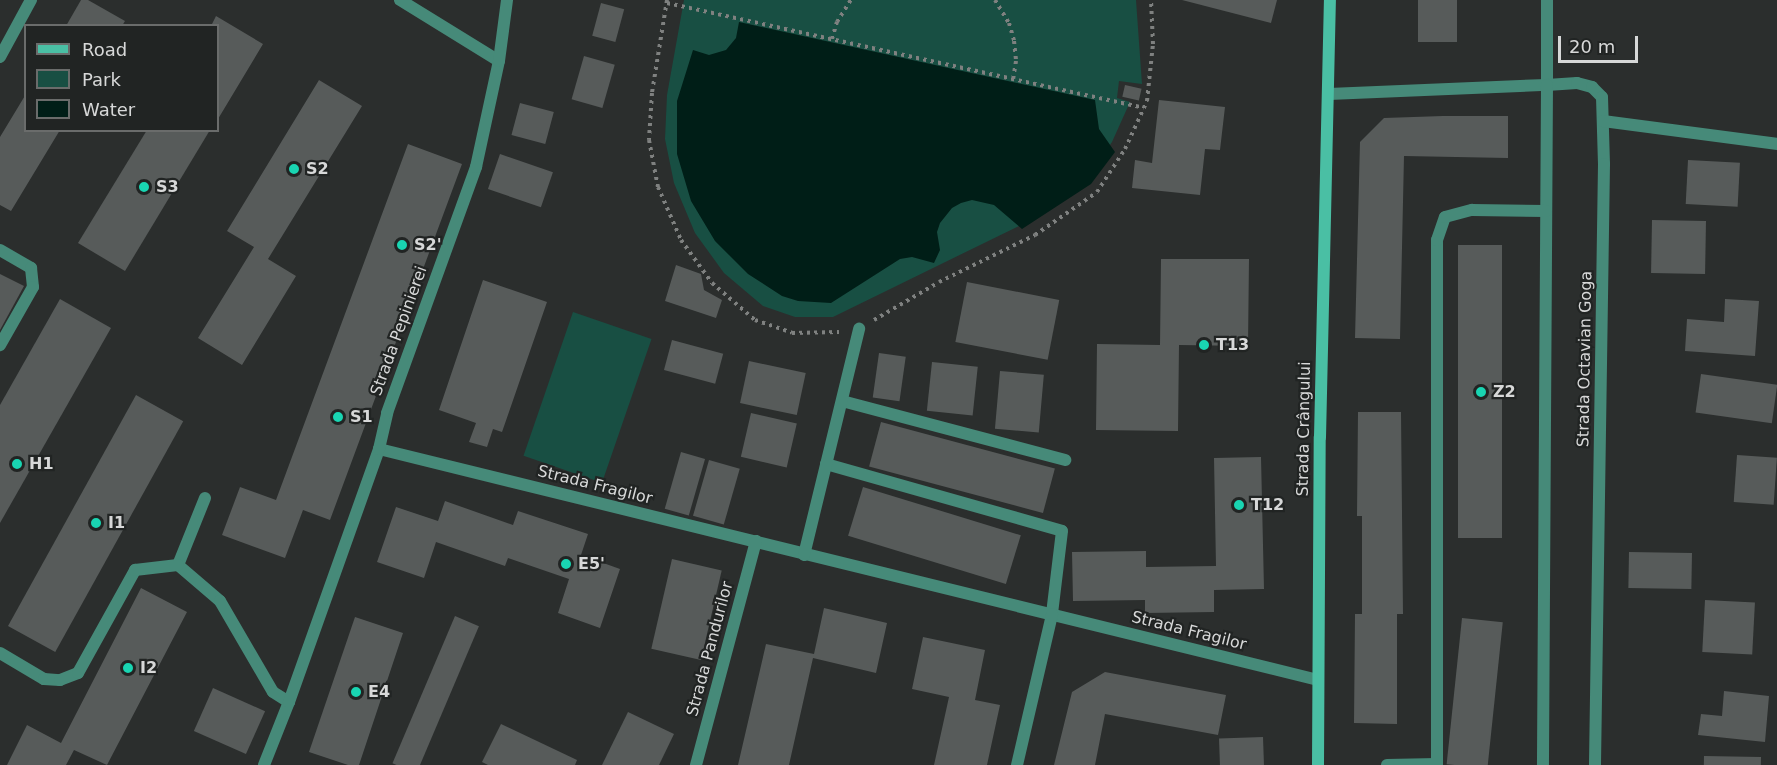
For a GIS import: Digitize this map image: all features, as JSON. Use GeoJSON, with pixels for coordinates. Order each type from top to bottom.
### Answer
{"type":"FeatureCollection","features":[{"type":"Feature","properties":{"kind":"main road","name":"Strada Crângului"},"geometry":{"type":"LineString","coordinates":[[1318,765],[1321,384],[1330,0]]}},
{"type":"Feature","properties":{"kind":"street"},"geometry":{"type":"LineString","coordinates":[[0,57],[31,0]]}},
{"type":"Feature","properties":{"kind":"street"},"geometry":{"type":"LineString","coordinates":[[400,0],[499,61]]}},
{"type":"Feature","properties":{"kind":"street","name":"Strada Pepinierei"},"geometry":{"type":"LineString","coordinates":[[264,765],[289,702],[379,449],[387,413],[476,167],[499,61],[507,0]]}},
{"type":"Feature","properties":{"kind":"street"},"geometry":{"type":"LineString","coordinates":[[1543,765],[1547,0]]}},
{"type":"Feature","properties":{"kind":"street","name":"Strada Octavian Goga"},"geometry":{"type":"LineString","coordinates":[[1547,85],[1577,83],[1592,87],[1602,97],[1595,765]]}},
{"type":"Feature","properties":{"kind":"street"},"geometry":{"type":"LineString","coordinates":[[1329,94],[1547,85]]}},
{"type":"Feature","properties":{"kind":"street"},"geometry":{"type":"LineString","coordinates":[[1603,121],[1777,144]]}},
{"type":"Feature","properties":{"kind":"street"},"geometry":{"type":"LineString","coordinates":[[1387,765],[1437,764],[1437,240],[1445,217],[1473,210],[1546,211]]}},
{"type":"Feature","properties":{"kind":"street"},"geometry":{"type":"LineString","coordinates":[[0,250],[31,268],[33,287],[0,345]]}},
{"type":"Feature","properties":{"kind":"street"},"geometry":{"type":"LineString","coordinates":[[804,555],[859,329]]}},
{"type":"Feature","properties":{"kind":"street"},"geometry":{"type":"LineString","coordinates":[[842,401],[1065,460]]}},
{"type":"Feature","properties":{"kind":"street","name":"Strada Fragilor"},"geometry":{"type":"LineString","coordinates":[[379,449],[1318,680]]}},
{"type":"Feature","properties":{"kind":"street"},"geometry":{"type":"LineString","coordinates":[[826,464],[1062,531],[1052,614],[1017,765]]}},
{"type":"Feature","properties":{"kind":"street"},"geometry":{"type":"LineString","coordinates":[[177,565],[205,498]]}},
{"type":"Feature","properties":{"kind":"street","name":"Strada Pandurilor"},"geometry":{"type":"LineString","coordinates":[[696,765],[756,542]]}},
{"type":"Feature","properties":{"kind":"street"},"geometry":{"type":"LineString","coordinates":[[0,653],[44,679],[60,680],[78,674],[135,570],[177,565],[220,601],[273,692],[289,702]]}},
{"type":"Feature","properties":{"kind":"path"},"geometry":{"type":"LineString","coordinates":[[832,39],[837,22],[851,0]]}},
{"type":"Feature","properties":{"kind":"path"},"geometry":{"type":"LineString","coordinates":[[995,0],[1009,23],[1014,41],[1016,61],[1013,79]]}},
{"type":"Feature","properties":{"kind":"path"},"geometry":{"type":"LineString","coordinates":[[1144,108],[667,1],[652,93],[649,140],[658,187],[681,240],[712,283],[755,320],[792,333],[836,333],[859,329],[939,282],[1035,235],[1097,192],[1125,149],[1144,108],[1147,101],[1153,44],[1151,0]]}},
{"type":"Feature","properties":{"kind":"green space"},"geometry":{"type":"Polygon","coordinates":[[[684,0],[1136,0],[1142,84],[1119,81],[1117,98],[1130,102],[1112,142],[1085,181],[1027,222],[833,317],[795,317],[763,306],[724,273],[695,233],[674,183],[665,139],[667,95],[684,0]]]}},
{"type":"Feature","properties":{"kind":"green space"},"geometry":{"type":"Polygon","coordinates":[[[573,312],[651,339],[602,483],[524,456],[573,312]]]}},
{"type":"Feature","properties":{"kind":"water"},"geometry":{"type":"Polygon","coordinates":[[[739,22],[1095,100],[1099,129],[1115,152],[1091,184],[1022,229],[994,205],[972,200],[961,203],[952,208],[940,223],[937,232],[940,250],[934,263],[912,257],[900,259],[831,303],[798,301],[782,296],[748,274],[715,241],[691,201],[677,154],[677,101],[693,50],[709,55],[726,50],[736,38],[739,22]]]}},
{"type":"Feature","properties":{"kind":"building"},"geometry":{"type":"Polygon","coordinates":[[[81,0],[88,0],[125,21],[123,24],[67,24],[81,0]]]}},
{"type":"Feature","properties":{"kind":"building"},"geometry":{"type":"Polygon","coordinates":[[[1182,0],[1277,0],[1271,23],[1182,0]]]}},
{"type":"Feature","properties":{"kind":"building"},"geometry":{"type":"Polygon","coordinates":[[[1418,0],[1457,0],[1457,42],[1418,42],[1418,0]]]}},
{"type":"Feature","properties":{"kind":"building"},"geometry":{"type":"Polygon","coordinates":[[[601,3],[624,9],[615,42],[592,36],[601,3]]]}},
{"type":"Feature","properties":{"kind":"building"},"geometry":{"type":"Polygon","coordinates":[[[216,16],[263,44],[219,117],[219,24],[212,24],[216,16]]]}},
{"type":"Feature","properties":{"kind":"building"},"geometry":{"type":"Polygon","coordinates":[[[584,56],[615,65],[602,108],[572,99],[584,56]]]}},
{"type":"Feature","properties":{"kind":"building","name":"S2"},"geometry":{"type":"Polygon","coordinates":[[[319,80],[362,106],[268,259],[296,276],[242,365],[198,338],[254,247],[227,231],[319,80]]]}},
{"type":"Feature","properties":{"kind":"building"},"geometry":{"type":"Polygon","coordinates":[[[1125,85],[1142,89],[1139,101],[1122,97],[1125,85]]]}},
{"type":"Feature","properties":{"kind":"building"},"geometry":{"type":"Polygon","coordinates":[[[24,97],[24,132],[59,132],[11,211],[0,205],[0,137],[24,97]]]}},
{"type":"Feature","properties":{"kind":"building"},"geometry":{"type":"Polygon","coordinates":[[[1159,100],[1225,107],[1220,150],[1205,149],[1200,195],[1132,188],[1135,160],[1152,163],[1159,100]]]}},
{"type":"Feature","properties":{"kind":"building"},"geometry":{"type":"Polygon","coordinates":[[[520,103],[554,112],[545,144],[511,135],[520,103]]]}},
{"type":"Feature","properties":{"kind":"building"},"geometry":{"type":"Polygon","coordinates":[[[1508,116],[1508,158],[1404,156],[1400,339],[1355,338],[1360,142],[1384,118],[1508,116]]]}},
{"type":"Feature","properties":{"kind":"building","name":"S3"},"geometry":{"type":"Polygon","coordinates":[[[146,132],[209,132],[125,271],[78,243],[146,132]]]}},
{"type":"Feature","properties":{"kind":"building"},"geometry":{"type":"Polygon","coordinates":[[[408,144],[462,164],[330,520],[303,510],[285,558],[222,535],[240,487],[276,500],[408,144]]]}},
{"type":"Feature","properties":{"kind":"building"},"geometry":{"type":"Polygon","coordinates":[[[500,154],[553,172],[541,207],[488,189],[500,154]]]}},
{"type":"Feature","properties":{"kind":"building"},"geometry":{"type":"Polygon","coordinates":[[[1688,160],[1740,163],[1738,207],[1686,204],[1688,160]]]}},
{"type":"Feature","properties":{"kind":"building"},"geometry":{"type":"Polygon","coordinates":[[[1652,220],[1706,221],[1705,274],[1651,273],[1652,220]]]}},
{"type":"Feature","properties":{"kind":"building","name":"Z2"},"geometry":{"type":"Polygon","coordinates":[[[1458,245],[1502,245],[1502,538],[1458,538],[1458,245]]]}},
{"type":"Feature","properties":{"kind":"building","name":"T13"},"geometry":{"type":"Polygon","coordinates":[[[1161,259],[1249,259],[1248,346],[1179,345],[1178,431],[1096,430],[1097,344],[1160,345],[1161,259]]]}},
{"type":"Feature","properties":{"kind":"building"},"geometry":{"type":"Polygon","coordinates":[[[676,265],[701,274],[704,290],[722,300],[716,318],[665,301],[676,265]]]}},
{"type":"Feature","properties":{"kind":"building"},"geometry":{"type":"Polygon","coordinates":[[[0,274],[24,286],[0,330],[0,274]]]}},
{"type":"Feature","properties":{"kind":"building"},"geometry":{"type":"Polygon","coordinates":[[[483,280],[547,302],[502,432],[493,429],[487,447],[469,442],[476,423],[439,410],[483,280]]]}},
{"type":"Feature","properties":{"kind":"building"},"geometry":{"type":"Polygon","coordinates":[[[967,282],[1059,300],[1048,360],[955,342],[967,282]]]}},
{"type":"Feature","properties":{"kind":"building","name":"H1"},"geometry":{"type":"Polygon","coordinates":[[[60,299],[111,328],[0,523],[0,405],[60,299]]]}},
{"type":"Feature","properties":{"kind":"building"},"geometry":{"type":"Polygon","coordinates":[[[1725,299],[1759,301],[1755,356],[1685,351],[1687,319],[1724,322],[1725,299]]]}},
{"type":"Feature","properties":{"kind":"building"},"geometry":{"type":"Polygon","coordinates":[[[672,340],[723,354],[715,384],[664,370],[672,340]]]}},
{"type":"Feature","properties":{"kind":"building"},"geometry":{"type":"Polygon","coordinates":[[[879,353],[906,357],[899,401],[873,398],[879,353]]]}},
{"type":"Feature","properties":{"kind":"building"},"geometry":{"type":"Polygon","coordinates":[[[749,361],[806,373],[797,415],[740,403],[749,361]]]}},
{"type":"Feature","properties":{"kind":"building"},"geometry":{"type":"Polygon","coordinates":[[[932,362],[978,367],[973,416],[927,411],[932,362]]]}},
{"type":"Feature","properties":{"kind":"building"},"geometry":{"type":"Polygon","coordinates":[[[1000,371],[1044,375],[1039,433],[995,429],[1000,371]]]}},
{"type":"Feature","properties":{"kind":"building"},"geometry":{"type":"Polygon","coordinates":[[[1701,374],[1777,385],[1772,423],[1696,413],[1701,374]]]}},
{"type":"Feature","properties":{"kind":"building","name":"I1"},"geometry":{"type":"Polygon","coordinates":[[[136,395],[183,421],[55,652],[8,626],[136,395]]]}},
{"type":"Feature","properties":{"kind":"building"},"geometry":{"type":"Polygon","coordinates":[[[1358,412],[1401,412],[1403,614],[1397,614],[1397,724],[1354,723],[1355,614],[1362,614],[1362,516],[1357,516],[1358,412]]]}},
{"type":"Feature","properties":{"kind":"building"},"geometry":{"type":"Polygon","coordinates":[[[751,413],[797,424],[787,467],[741,457],[751,413]]]}},
{"type":"Feature","properties":{"kind":"building"},"geometry":{"type":"Polygon","coordinates":[[[881,422],[1055,469],[1043,513],[869,466],[881,422]]]}},
{"type":"Feature","properties":{"kind":"building"},"geometry":{"type":"Polygon","coordinates":[[[681,452],[705,459],[689,516],[665,509],[681,452]]]}},
{"type":"Feature","properties":{"kind":"building"},"geometry":{"type":"Polygon","coordinates":[[[1737,455],[1777,458],[1774,505],[1734,502],[1737,455]]]}},
{"type":"Feature","properties":{"kind":"building","name":"T12"},"geometry":{"type":"Polygon","coordinates":[[[1261,457],[1264,589],[1214,590],[1214,612],[1145,613],[1145,600],[1073,601],[1072,552],[1146,551],[1146,567],[1216,566],[1214,458],[1261,457]]]}},
{"type":"Feature","properties":{"kind":"building"},"geometry":{"type":"Polygon","coordinates":[[[709,460],[740,469],[724,525],[693,516],[709,460]]]}},
{"type":"Feature","properties":{"kind":"building"},"geometry":{"type":"Polygon","coordinates":[[[863,487],[1021,535],[1006,584],[848,536],[863,487]]]}},
{"type":"Feature","properties":{"kind":"building","name":"E5'"},"geometry":{"type":"Polygon","coordinates":[[[445,501],[513,525],[518,511],[588,534],[581,555],[620,569],[600,628],[558,613],[569,579],[508,558],[505,566],[436,542],[424,578],[377,562],[396,507],[438,521],[445,501]]]}},
{"type":"Feature","properties":{"kind":"building"},"geometry":{"type":"Polygon","coordinates":[[[1629,552],[1692,553],[1691,589],[1628,588],[1629,552]]]}},
{"type":"Feature","properties":{"kind":"building"},"geometry":{"type":"Polygon","coordinates":[[[672,559],[722,570],[701,660],[651,649],[672,559]]]}},
{"type":"Feature","properties":{"kind":"building","name":"I2"},"geometry":{"type":"Polygon","coordinates":[[[141,588],[187,612],[107,765],[74,750],[66,765],[7,765],[27,725],[61,743],[141,588]]]}},
{"type":"Feature","properties":{"kind":"building"},"geometry":{"type":"Polygon","coordinates":[[[1705,600],[1755,603],[1752,655],[1702,652],[1705,600]]]}},
{"type":"Feature","properties":{"kind":"building"},"geometry":{"type":"Polygon","coordinates":[[[824,608],[887,623],[876,673],[813,658],[789,765],[738,765],[766,644],[814,654],[824,608]]]}},
{"type":"Feature","properties":{"kind":"building"},"geometry":{"type":"Polygon","coordinates":[[[455,616],[479,626],[420,765],[392,763],[455,616]]]}},
{"type":"Feature","properties":{"kind":"building","name":"E4"},"geometry":{"type":"Polygon","coordinates":[[[355,617],[403,633],[359,765],[348,765],[309,752],[355,617]]]}},
{"type":"Feature","properties":{"kind":"building"},"geometry":{"type":"Polygon","coordinates":[[[1462,618],[1503,622],[1488,765],[1447,764],[1462,618]]]}},
{"type":"Feature","properties":{"kind":"building"},"geometry":{"type":"Polygon","coordinates":[[[923,637],[985,650],[975,700],[1000,705],[987,765],[934,765],[949,697],[912,689],[923,637]]]}},
{"type":"Feature","properties":{"kind":"building"},"geometry":{"type":"Polygon","coordinates":[[[1105,672],[1226,695],[1218,735],[1105,714],[1095,765],[1054,765],[1072,692],[1105,672]]]}},
{"type":"Feature","properties":{"kind":"building"},"geometry":{"type":"Polygon","coordinates":[[[213,688],[265,711],[246,754],[194,731],[213,688]]]}},
{"type":"Feature","properties":{"kind":"building"},"geometry":{"type":"Polygon","coordinates":[[[1724,691],[1769,696],[1765,742],[1698,735],[1701,714],[1722,716],[1724,691]]]}},
{"type":"Feature","properties":{"kind":"building"},"geometry":{"type":"Polygon","coordinates":[[[628,712],[674,734],[659,765],[602,765],[628,712]]]}},
{"type":"Feature","properties":{"kind":"building"},"geometry":{"type":"Polygon","coordinates":[[[501,724],[577,760],[575,765],[488,765],[482,762],[501,724]]]}},
{"type":"Feature","properties":{"kind":"building"},"geometry":{"type":"Polygon","coordinates":[[[1263,737],[1264,765],[1220,765],[1219,739],[1263,737]]]}},
{"type":"Feature","properties":{"kind":"building"},"geometry":{"type":"Polygon","coordinates":[[[1704,756],[1761,757],[1761,765],[1704,765],[1704,756]]]}},
{"type":"Feature","properties":{"kind":"place","name":"S2"},"geometry":{"type":"Point","coordinates":[294,169]}},
{"type":"Feature","properties":{"kind":"place","name":"S3"},"geometry":{"type":"Point","coordinates":[144,187]}},
{"type":"Feature","properties":{"kind":"place","name":"S2'"},"geometry":{"type":"Point","coordinates":[402,245]}},
{"type":"Feature","properties":{"kind":"place","name":"T13"},"geometry":{"type":"Point","coordinates":[1204,345]}},
{"type":"Feature","properties":{"kind":"place","name":"Z2"},"geometry":{"type":"Point","coordinates":[1481,392]}},
{"type":"Feature","properties":{"kind":"place","name":"S1"},"geometry":{"type":"Point","coordinates":[338,417]}},
{"type":"Feature","properties":{"kind":"place","name":"H1"},"geometry":{"type":"Point","coordinates":[17,464]}},
{"type":"Feature","properties":{"kind":"place","name":"T12"},"geometry":{"type":"Point","coordinates":[1239,505]}},
{"type":"Feature","properties":{"kind":"place","name":"I1"},"geometry":{"type":"Point","coordinates":[96,523]}},
{"type":"Feature","properties":{"kind":"place","name":"E5'"},"geometry":{"type":"Point","coordinates":[566,564]}},
{"type":"Feature","properties":{"kind":"place","name":"I2"},"geometry":{"type":"Point","coordinates":[128,668]}},
{"type":"Feature","properties":{"kind":"place","name":"E4"},"geometry":{"type":"Point","coordinates":[356,692]}}]}
